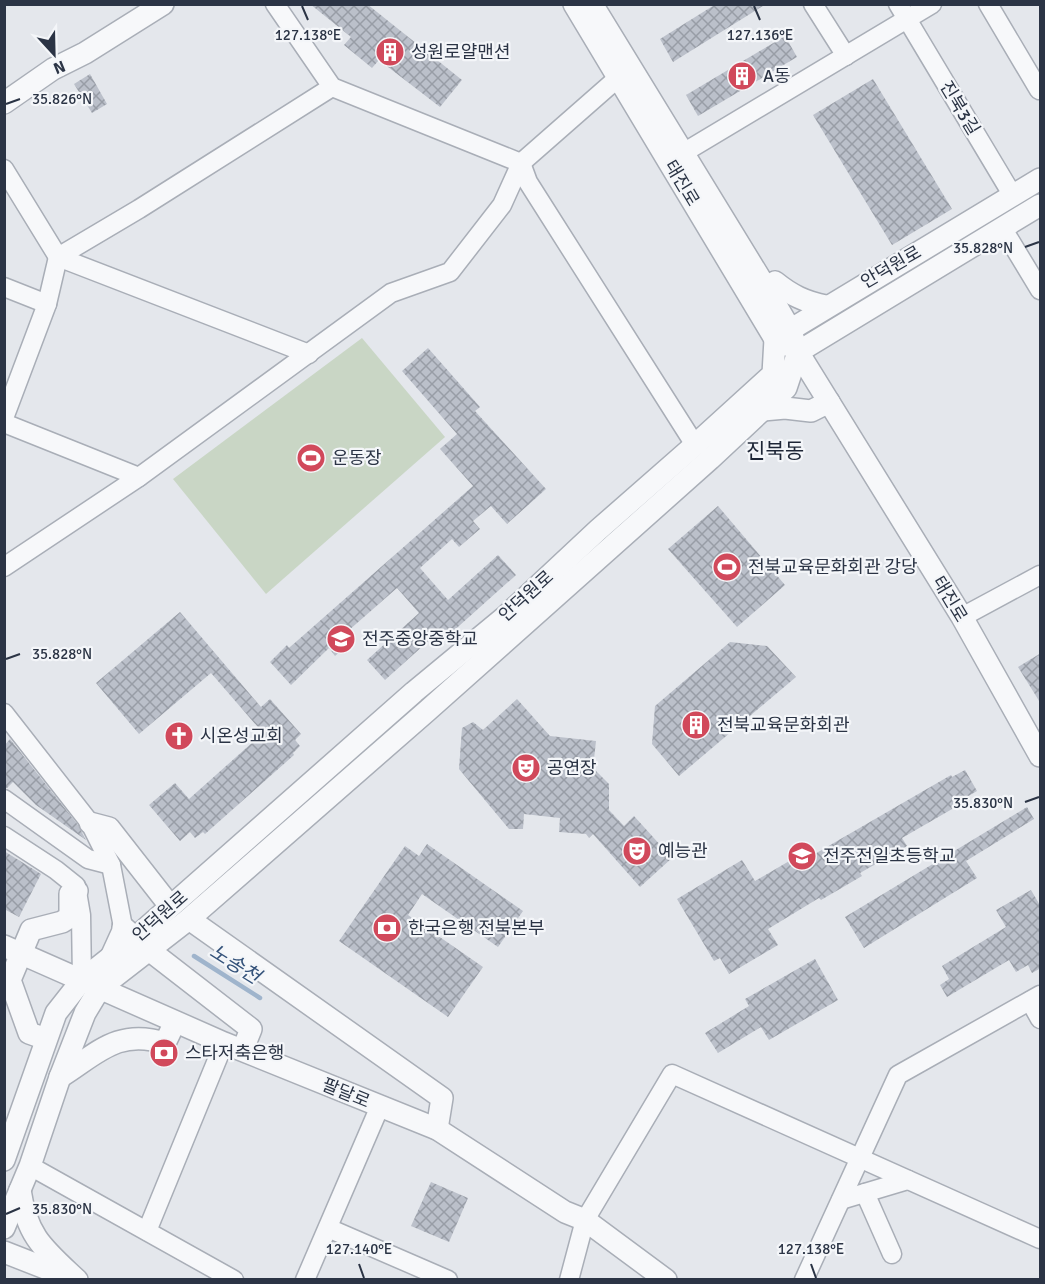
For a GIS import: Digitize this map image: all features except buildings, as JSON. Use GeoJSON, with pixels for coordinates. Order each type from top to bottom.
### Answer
{"type":"FeatureCollection","features":[{"type":"Feature","properties":{"kind":"street"},"geometry":{"type":"LineString","coordinates":[[4,104],[53,69],[85,53],[163,4]]}},
{"type":"Feature","properties":{"kind":"street"},"geometry":{"type":"LineString","coordinates":[[275,4],[332,87],[521,163],[528,182],[695,445]]}},
{"type":"Feature","properties":{"kind":"street","name":"태진로"},"geometry":{"type":"LineString","coordinates":[[574,4],[782,334],[798,352],[962,617],[1041,756]]}},
{"type":"Feature","properties":{"kind":"street","name":"태진로"},"geometry":{"type":"LineString","coordinates":[[592,4],[766,288],[782,334]]}},
{"type":"Feature","properties":{"kind":"street"},"geometry":{"type":"LineString","coordinates":[[813,4],[846,56]]}},
{"type":"Feature","properties":{"kind":"street"},"geometry":{"type":"LineString","coordinates":[[683,153],[846,56],[902,12],[932,4]]}},
{"type":"Feature","properties":{"kind":"street"},"geometry":{"type":"LineString","coordinates":[[988,4],[1039,90],[1041,89]]}},
{"type":"Feature","properties":{"kind":"street","name":"진북3길"},"geometry":{"type":"LineString","coordinates":[[902,12],[1012,196]]}},
{"type":"Feature","properties":{"kind":"street"},"geometry":{"type":"LineString","coordinates":[[4,567],[139,477],[391,293],[450,272],[502,205],[521,163],[619,77]]}},
{"type":"Feature","properties":{"kind":"street"},"geometry":{"type":"LineString","coordinates":[[4,418],[47,304],[58,257],[140,209],[332,87]]}},
{"type":"Feature","properties":{"kind":"street"},"geometry":{"type":"LineString","coordinates":[[4,169],[58,257],[309,354]]}},
{"type":"Feature","properties":{"kind":"street","name":"안덕원로"},"geometry":{"type":"LineString","coordinates":[[5,1157],[56,1013],[91,984],[170,906],[414,692],[506,616],[598,530],[773,374],[782,334],[1041,178]]}},
{"type":"Feature","properties":{"kind":"street","name":"안덕원로"},"geometry":{"type":"LineString","coordinates":[[91,984],[108,960],[136,938],[189,919],[512,636],[764,410],[786,388],[798,352],[1041,206]]}},
{"type":"Feature","properties":{"kind":"street"},"geometry":{"type":"LineString","coordinates":[[1003,229],[1041,290]]}},
{"type":"Feature","properties":{"kind":"street"},"geometry":{"type":"LineString","coordinates":[[766,288],[775,282],[791,295],[808,303],[826,306]]}},
{"type":"Feature","properties":{"kind":"street"},"geometry":{"type":"LineString","coordinates":[[4,287],[47,304]]}},
{"type":"Feature","properties":{"kind":"street"},"geometry":{"type":"LineString","coordinates":[[764,410],[785,408],[811,411],[829,402]]}},
{"type":"Feature","properties":{"kind":"street"},"geometry":{"type":"LineString","coordinates":[[4,423],[139,477]]}},
{"type":"Feature","properties":{"kind":"street"},"geometry":{"type":"LineString","coordinates":[[962,617],[1041,575]]}},
{"type":"Feature","properties":{"kind":"street"},"geometry":{"type":"LineString","coordinates":[[4,713],[90,823],[111,865],[136,938],[251,1029],[233,1046],[147,1231]]}},
{"type":"Feature","properties":{"kind":"street"},"geometry":{"type":"LineString","coordinates":[[4,799],[88,859],[111,865]]}},
{"type":"Feature","properties":{"kind":"street"},"geometry":{"type":"LineString","coordinates":[[90,823],[109,828],[170,906]]}},
{"type":"Feature","properties":{"kind":"street"},"geometry":{"type":"LineString","coordinates":[[4,836],[76,886],[91,984],[85,1013],[60,1077],[30,1166],[4,1228]]}},
{"type":"Feature","properties":{"kind":"street"},"geometry":{"type":"LineString","coordinates":[[56,870],[64,867],[70,859],[68,852],[57,837]]}},
{"type":"Feature","properties":{"kind":"street"},"geometry":{"type":"LineString","coordinates":[[46,1039],[29,1033],[10,980],[12,950],[31,930],[62,922],[70,917],[70,894],[77,891]]}},
{"type":"Feature","properties":{"kind":"street"},"geometry":{"type":"LineString","coordinates":[[189,919],[442,1098],[437,1129]]}},
{"type":"Feature","properties":{"kind":"street","name":"팔달로"},"geometry":{"type":"LineString","coordinates":[[12,950],[175,1022],[437,1129],[565,1212],[585,1220],[666,1280]]}},
{"type":"Feature","properties":{"kind":"street"},"geometry":{"type":"LineString","coordinates":[[804,1280],[898,1075],[1036,998],[1041,1019]]}},
{"type":"Feature","properties":{"kind":"street"},"geometry":{"type":"LineString","coordinates":[[60,1077],[106,1045],[130,1039],[165,1043],[175,1022]]}},
{"type":"Feature","properties":{"kind":"street"},"geometry":{"type":"LineString","coordinates":[[569,1280],[585,1220],[672,1074],[1041,1239]]}},
{"type":"Feature","properties":{"kind":"street"},"geometry":{"type":"LineString","coordinates":[[305,1280],[380,1106]]}},
{"type":"Feature","properties":{"kind":"street"},"geometry":{"type":"LineString","coordinates":[[30,1166],[234,1280]]}},
{"type":"Feature","properties":{"kind":"street"},"geometry":{"type":"LineString","coordinates":[[841,1200],[908,1180]]}},
{"type":"Feature","properties":{"kind":"street"},"geometry":{"type":"LineString","coordinates":[[20,1190],[23,1208],[42,1247],[76,1280]]}},
{"type":"Feature","properties":{"kind":"street"},"geometry":{"type":"LineString","coordinates":[[865,1193],[892,1254]]}},
{"type":"Feature","properties":{"kind":"street"},"geometry":{"type":"LineString","coordinates":[[328,1228],[448,1280]]}},
{"type":"Feature","properties":{"kind":"street"},"geometry":{"type":"LineString","coordinates":[[4,1252],[76,1280]]}},
{"type":"Feature","properties":{"kind":"green space","name":"운동장"},"geometry":{"type":"Polygon","coordinates":[[[362,338],[445,437],[266,594],[173,479],[362,338]]]}},
{"type":"Feature","properties":{"kind":"waterway","name":"노송천"},"geometry":{"type":"LineString","coordinates":[[194,956],[260,998]]}},
{"type":"Feature","properties":{"kind":"place","name":"성원로얄맨션"},"geometry":{"type":"Point","coordinates":[390,52]}},
{"type":"Feature","properties":{"kind":"place","name":"A동"},"geometry":{"type":"Point","coordinates":[742,76]}},
{"type":"Feature","properties":{"kind":"place","name":"운동장"},"geometry":{"type":"Point","coordinates":[311,458]}},
{"type":"Feature","properties":{"kind":"place","name":"전북교육문화회관 강당"},"geometry":{"type":"Point","coordinates":[727,567]}},
{"type":"Feature","properties":{"kind":"place","name":"전주중앙중학교"},"geometry":{"type":"Point","coordinates":[341,639]}},
{"type":"Feature","properties":{"kind":"place","name":"전북교육문화회관"},"geometry":{"type":"Point","coordinates":[696,725]}},
{"type":"Feature","properties":{"kind":"place","name":"시온성교회"},"geometry":{"type":"Point","coordinates":[179,736]}},
{"type":"Feature","properties":{"kind":"place","name":"공연장"},"geometry":{"type":"Point","coordinates":[526,768]}},
{"type":"Feature","properties":{"kind":"place","name":"예능관"},"geometry":{"type":"Point","coordinates":[637,851]}},
{"type":"Feature","properties":{"kind":"place","name":"전주전일초등학교"},"geometry":{"type":"Point","coordinates":[802,856]}},
{"type":"Feature","properties":{"kind":"place","name":"한국은행 전북본부"},"geometry":{"type":"Point","coordinates":[387,928]}},
{"type":"Feature","properties":{"kind":"place","name":"스타저축은행"},"geometry":{"type":"Point","coordinates":[164,1053]}},
{"type":"Feature","properties":{"kind":"district","name":"진북동"},"geometry":{"type":"Point","coordinates":[775,451]}}]}
